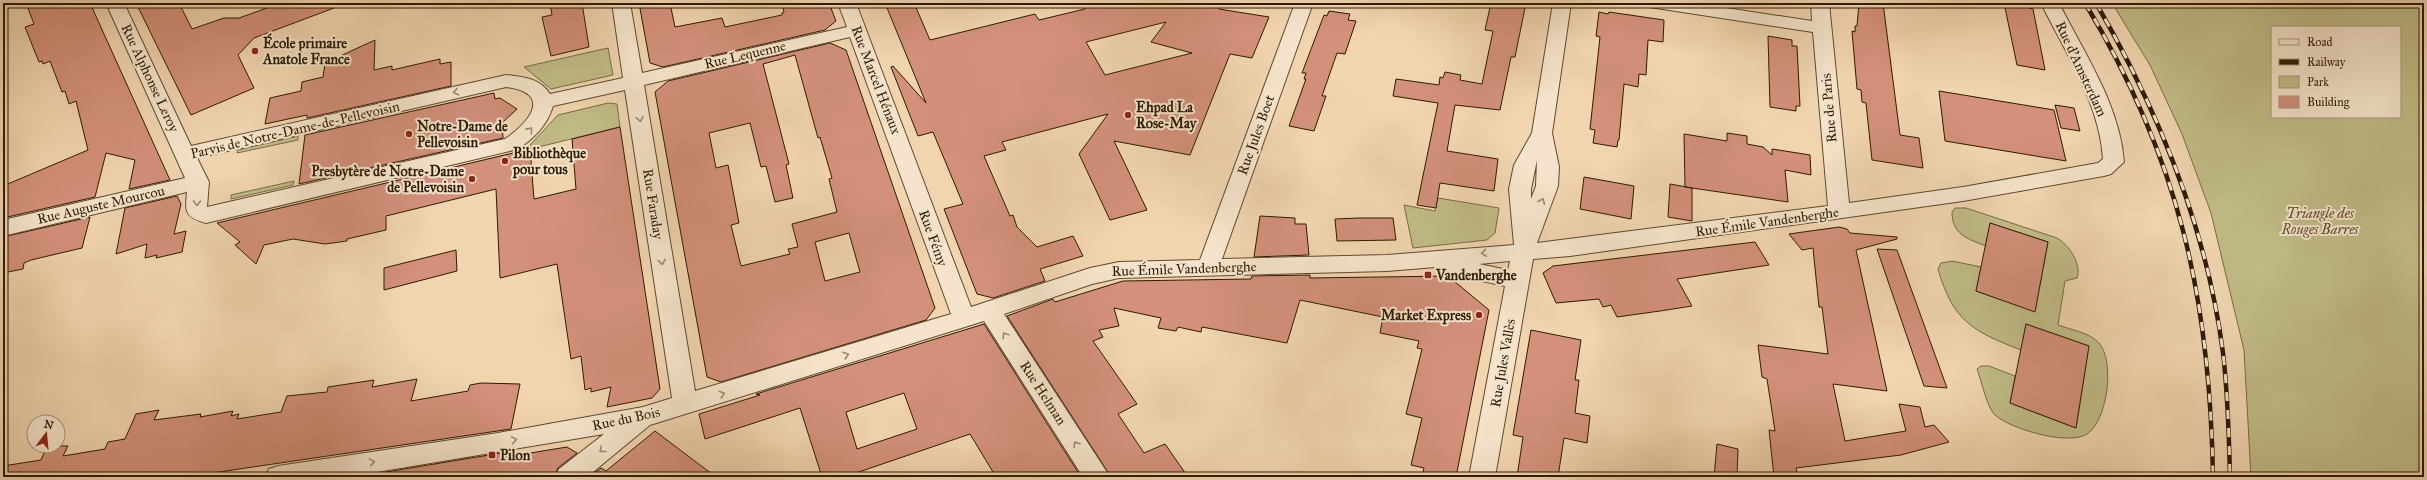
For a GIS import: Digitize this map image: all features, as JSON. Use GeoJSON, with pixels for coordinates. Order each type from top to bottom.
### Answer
{"type":"FeatureCollection","features":[{"type":"Feature","properties":{"kind":"street","name":"Rue Alphonse Leroy"},"geometry":{"type":"LineString","coordinates":[[115,3],[185,154]]}},
{"type":"Feature","properties":{"kind":"street","name":"Rue Faraday"},"geometry":{"type":"LineString","coordinates":[[621,3],[685,405]]}},
{"type":"Feature","properties":{"kind":"street","name":"Rue Marcel Hénaux"},"geometry":{"type":"LineString","coordinates":[[847,3],[904,156]]}},
{"type":"Feature","properties":{"kind":"street","name":"Rue Jules Boet"},"geometry":{"type":"LineString","coordinates":[[1208,267],[1304,3]]}},
{"type":"Feature","properties":{"kind":"street","name":"Rue Jules Vallès"},"geometry":{"type":"LineString","coordinates":[[1482,477],[1523,250],[1547,186],[1549,167],[1542,133],[1562,3]]}},
{"type":"Feature","properties":{"kind":"street"},"geometry":{"type":"LineString","coordinates":[[1656,3],[1822,28]]}},
{"type":"Feature","properties":{"kind":"street","name":"Rue de Paris"},"geometry":{"type":"LineString","coordinates":[[1820,3],[1839,212]]}},
{"type":"Feature","properties":{"kind":"street","name":"Rue d'Amsterdam"},"geometry":{"type":"LineString","coordinates":[[2050,3],[2097,101],[2110,135]]}},
{"type":"Feature","properties":{"kind":"street","name":"Rue Lequenne"},"geometry":{"type":"LineString","coordinates":[[634,81],[857,30]]}},
{"type":"Feature","properties":{"kind":"street","name":"Parvis de Notre-Dame-de-Pellevoisin"},"geometry":{"type":"LineString","coordinates":[[506,81],[518,81],[530,86],[540,94],[544,102],[543,110],[534,126],[524,137],[511,144],[213,214],[200,213],[196,209],[198,182],[185,154],[506,81]]}},
{"type":"Feature","properties":{"kind":"street"},"geometry":{"type":"LineString","coordinates":[[544,102],[634,81]]}},
{"type":"Feature","properties":{"kind":"street","name":"Rue Émile Vandenberghe"},"geometry":{"type":"LineString","coordinates":[[1388,263],[1523,250],[1570,248],[1970,193],[2104,169],[2114,162],[2110,135]]}},
{"type":"Feature","properties":{"kind":"street","name":"Rue Fémy"},"geometry":{"type":"LineString","coordinates":[[904,156],[964,318]]}},
{"type":"Feature","properties":{"kind":"street","name":"Rue Auguste Mourcou"},"geometry":{"type":"LineString","coordinates":[[3,228],[198,182]]}},
{"type":"Feature","properties":{"kind":"street","name":"Rue Émile Vandenberghe"},"geometry":{"type":"LineString","coordinates":[[964,318],[1105,273],[1134,269],[1388,263],[1456,266],[1518,280]]}},
{"type":"Feature","properties":{"kind":"street","name":"Rue Helman"},"geometry":{"type":"LineString","coordinates":[[989,310],[1097,477]]}},
{"type":"Feature","properties":{"kind":"street","name":"Rue du Bois"},"geometry":{"type":"LineString","coordinates":[[278,477],[505,442],[643,417],[964,318]]}},
{"type":"Feature","properties":{"kind":"street"},"geometry":{"type":"LineString","coordinates":[[568,477],[643,417]]}},
{"type":"Feature","properties":{"kind":"green space","name":"Triangle des Rouges Barres"},"geometry":{"type":"Polygon","coordinates":[[[2112,3],[2424,3],[2424,477],[2251,477],[2244,350],[2211,213],[2182,134],[2150,65],[2112,3]]]}},
{"type":"Feature","properties":{"kind":"green space"},"geometry":{"type":"Polygon","coordinates":[[[608,48],[613,75],[551,89],[524,67],[608,48]]]}},
{"type":"Feature","properties":{"kind":"green space"},"geometry":{"type":"Polygon","coordinates":[[[608,103],[617,104],[620,127],[530,149],[530,145],[558,115],[608,103]]]}},
{"type":"Feature","properties":{"kind":"green space"},"geometry":{"type":"Polygon","coordinates":[[[298,136],[298,140],[237,153],[238,150],[298,136]]]}},
{"type":"Feature","properties":{"kind":"green space"},"geometry":{"type":"Polygon","coordinates":[[[294,181],[293,185],[231,199],[231,195],[294,181]]]}},
{"type":"Feature","properties":{"kind":"green space"},"geometry":{"type":"Polygon","coordinates":[[[1438,198],[1499,208],[1495,233],[1487,240],[1413,248],[1404,205],[1435,211],[1438,198]]]}},
{"type":"Feature","properties":{"kind":"green space"},"geometry":{"type":"Polygon","coordinates":[[[1955,208],[1966,208],[2057,238],[2066,245],[2073,255],[2078,267],[2077,278],[2065,281],[2058,325],[2095,339],[2104,352],[2107,363],[2107,390],[2104,404],[2094,427],[2087,434],[2067,438],[2040,434],[2013,426],[1992,412],[1977,369],[1981,366],[1989,366],[2015,376],[2010,403],[2076,428],[2089,346],[2026,324],[2021,350],[1989,337],[1967,322],[1950,301],[1938,269],[1941,263],[1952,261],[1981,267],[1976,291],[2035,311],[2048,242],[1990,223],[1986,246],[1967,238],[1958,231],[1955,226],[1952,212],[1955,208]]]}},
{"type":"Feature","properties":{"kind":"building"},"geometry":{"type":"Polygon","coordinates":[[[26,3],[90,3],[170,180],[129,189],[135,160],[106,153],[95,197],[3,218],[3,186],[88,150],[76,101],[69,104],[65,91],[62,92],[50,61],[43,64],[42,61],[39,62],[25,27],[34,24],[26,3]]]}},
{"type":"Feature","properties":{"kind":"building"},"geometry":{"type":"Polygon","coordinates":[[[136,3],[179,3],[192,29],[224,18],[239,18],[281,3],[341,3],[342,5],[254,38],[238,55],[254,88],[191,115],[136,3]]]}},
{"type":"Feature","properties":{"kind":"building"},"geometry":{"type":"Polygon","coordinates":[[[550,3],[582,3],[589,47],[551,56],[542,17],[552,15],[550,3]]]}},
{"type":"Feature","properties":{"kind":"building"},"geometry":{"type":"Polygon","coordinates":[[[639,3],[664,3],[671,8],[675,27],[722,18],[725,27],[782,15],[784,12],[782,3],[829,3],[836,21],[825,30],[663,67],[650,63],[639,3]]]}},
{"type":"Feature","properties":{"kind":"building"},"geometry":{"type":"Polygon","coordinates":[[[885,3],[914,3],[930,40],[1035,14],[1039,20],[1085,9],[1083,6],[1096,3],[1218,3],[1219,9],[1269,17],[1252,58],[1230,54],[1190,155],[1114,141],[1147,210],[1110,220],[1079,154],[1108,114],[1002,142],[1006,150],[984,156],[1010,216],[1013,215],[1017,227],[1037,247],[1073,236],[1083,256],[1040,269],[1045,281],[993,298],[977,294],[944,209],[963,204],[933,132],[918,136],[891,67],[893,66],[926,103],[885,3]],[[1166,22],[1086,42],[1105,75],[1192,53],[1151,42],[1166,22]]]}},
{"type":"Feature","properties":{"kind":"building"},"geometry":{"type":"Polygon","coordinates":[[[1491,3],[1526,3],[1515,57],[1511,57],[1500,110],[1455,105],[1447,151],[1498,159],[1494,191],[1440,183],[1436,208],[1417,205],[1438,103],[1393,96],[1396,79],[1439,85],[1440,77],[1443,78],[1445,72],[1461,75],[1460,80],[1482,84],[1493,31],[1485,30],[1491,3]]]}},
{"type":"Feature","properties":{"kind":"building"},"geometry":{"type":"Polygon","coordinates":[[[1859,3],[1883,3],[1900,135],[1919,138],[1923,168],[1872,160],[1866,103],[1862,102],[1861,90],[1857,89],[1852,31],[1855,32],[1855,26],[1857,26],[1859,3]]]}},
{"type":"Feature","properties":{"kind":"building"},"geometry":{"type":"Polygon","coordinates":[[[2004,3],[2027,3],[2029,8],[2033,9],[2045,70],[2017,65],[2004,3]]]}},
{"type":"Feature","properties":{"kind":"building"},"geometry":{"type":"Polygon","coordinates":[[[1329,11],[1350,14],[1348,20],[1356,21],[1345,54],[1337,53],[1322,96],[1326,96],[1314,131],[1289,126],[1306,79],[1304,79],[1306,73],[1302,73],[1324,15],[1327,16],[1329,11]]]}},
{"type":"Feature","properties":{"kind":"building"},"geometry":{"type":"Polygon","coordinates":[[[1599,12],[1608,14],[1609,12],[1664,20],[1663,42],[1648,40],[1646,75],[1639,74],[1638,87],[1624,84],[1619,140],[1617,147],[1593,143],[1595,130],[1590,129],[1600,37],[1596,36],[1599,12]]]}},
{"type":"Feature","properties":{"kind":"building"},"geometry":{"type":"Polygon","coordinates":[[[1768,36],[1792,40],[1792,46],[1797,46],[1800,106],[1796,106],[1796,111],[1770,107],[1768,36]]]}},
{"type":"Feature","properties":{"kind":"building"},"geometry":{"type":"Polygon","coordinates":[[[375,40],[374,70],[392,66],[392,70],[440,59],[440,64],[451,62],[451,86],[307,118],[307,115],[265,124],[270,98],[301,91],[302,82],[323,77],[325,63],[375,40]]]}},
{"type":"Feature","properties":{"kind":"building"},"geometry":{"type":"Polygon","coordinates":[[[830,43],[846,50],[935,308],[926,320],[721,382],[707,377],[655,92],[668,81],[830,43]],[[795,55],[763,64],[789,164],[786,165],[793,198],[775,202],[766,166],[761,167],[750,123],[709,133],[716,168],[728,165],[739,223],[731,225],[741,266],[790,254],[788,249],[798,247],[792,224],[837,212],[829,179],[832,178],[820,137],[818,138],[795,55]],[[849,233],[815,242],[825,281],[860,272],[849,233]]]}},
{"type":"Feature","properties":{"kind":"building"},"geometry":{"type":"Polygon","coordinates":[[[1939,91],[2054,110],[2066,161],[1945,141],[1939,91]]]}},
{"type":"Feature","properties":{"kind":"building","name":"Notre-Dame de Pellevoisin"},"geometry":{"type":"Polygon","coordinates":[[[494,93],[495,99],[500,98],[517,109],[502,123],[503,138],[299,184],[305,135],[494,93]]]}},
{"type":"Feature","properties":{"kind":"building"},"geometry":{"type":"Polygon","coordinates":[[[2055,105],[2074,108],[2080,131],[2061,128],[2055,105]]]}},
{"type":"Feature","properties":{"kind":"building"},"geometry":{"type":"Polygon","coordinates":[[[620,127],[660,389],[652,398],[607,407],[611,387],[591,392],[591,388],[585,390],[581,356],[571,359],[557,264],[500,278],[496,189],[386,216],[386,230],[347,239],[347,241],[325,244],[293,239],[264,245],[256,264],[235,245],[240,242],[217,223],[530,149],[534,199],[576,189],[572,139],[620,127]]]}},
{"type":"Feature","properties":{"kind":"building"},"geometry":{"type":"Polygon","coordinates":[[[1727,133],[1747,136],[1747,144],[1763,147],[1772,155],[1772,149],[1810,155],[1811,175],[1785,170],[1788,202],[1685,187],[1684,134],[1727,141],[1727,133]]]}},
{"type":"Feature","properties":{"kind":"building"},"geometry":{"type":"Polygon","coordinates":[[[1584,177],[1634,186],[1631,219],[1580,209],[1584,177]]]}},
{"type":"Feature","properties":{"kind":"building"},"geometry":{"type":"Polygon","coordinates":[[[1670,184],[1692,188],[1692,221],[1668,217],[1670,184]]]}},
{"type":"Feature","properties":{"kind":"building"},"geometry":{"type":"Polygon","coordinates":[[[177,196],[181,204],[174,234],[186,231],[182,252],[156,258],[157,255],[145,258],[147,244],[116,254],[125,208],[177,196]]]}},
{"type":"Feature","properties":{"kind":"building"},"geometry":{"type":"Polygon","coordinates":[[[1260,216],[1295,218],[1295,224],[1306,224],[1309,255],[1254,257],[1260,216]]]}},
{"type":"Feature","properties":{"kind":"building"},"geometry":{"type":"Polygon","coordinates":[[[90,217],[82,248],[31,260],[24,263],[23,269],[3,273],[3,237],[90,217]]]}},
{"type":"Feature","properties":{"kind":"building"},"geometry":{"type":"Polygon","coordinates":[[[1393,218],[1396,240],[1337,241],[1335,219],[1393,218]]]}},
{"type":"Feature","properties":{"kind":"building"},"geometry":{"type":"Polygon","coordinates":[[[1990,223],[2048,242],[2035,312],[1976,291],[1990,223]]]}},
{"type":"Feature","properties":{"kind":"building"},"geometry":{"type":"Polygon","coordinates":[[[1839,227],[1847,229],[1850,233],[1897,237],[1897,239],[1856,250],[1887,391],[1833,384],[1845,441],[1906,431],[1899,404],[1920,407],[1925,427],[1934,425],[1949,442],[1901,455],[1796,468],[1798,477],[1774,477],[1769,430],[1775,431],[1767,379],[1762,377],[1758,345],[1828,354],[1822,307],[1819,307],[1813,248],[1802,250],[1789,234],[1839,227]]]}},
{"type":"Feature","properties":{"kind":"building"},"geometry":{"type":"Polygon","coordinates":[[[1755,242],[1769,265],[1677,279],[1692,306],[1660,311],[1617,317],[1611,305],[1603,307],[1599,299],[1556,303],[1543,273],[1553,266],[1755,242]]]}},
{"type":"Feature","properties":{"kind":"building"},"geometry":{"type":"Polygon","coordinates":[[[1877,249],[1897,250],[1947,388],[1924,386],[1877,249]]]}},
{"type":"Feature","properties":{"kind":"building"},"geometry":{"type":"Polygon","coordinates":[[[456,250],[457,271],[384,290],[384,268],[456,250]]]}},
{"type":"Feature","properties":{"kind":"building"},"geometry":{"type":"Polygon","coordinates":[[[1310,275],[1310,278],[1448,276],[1489,310],[1456,477],[1422,477],[1424,468],[1411,465],[1422,418],[1406,414],[1422,349],[1417,348],[1419,341],[1380,333],[1383,317],[1300,300],[1287,343],[1202,327],[1201,332],[1178,327],[1176,331],[1158,328],[1161,318],[1114,308],[1119,326],[1099,330],[1103,337],[1093,341],[1137,404],[1118,414],[1144,453],[1165,444],[1188,477],[1111,477],[1007,316],[1053,299],[1055,302],[1123,281],[1251,279],[1252,276],[1310,275]]]}},
{"type":"Feature","properties":{"kind":"building"},"geometry":{"type":"Polygon","coordinates":[[[984,324],[1081,477],[996,477],[970,434],[856,473],[858,477],[822,477],[800,408],[705,439],[699,414],[760,395],[756,394],[984,324]],[[904,393],[846,412],[857,449],[917,429],[904,393]]]}},
{"type":"Feature","properties":{"kind":"building"},"geometry":{"type":"Polygon","coordinates":[[[2026,324],[2089,346],[2076,428],[2010,403],[2026,324]]]}},
{"type":"Feature","properties":{"kind":"building"},"geometry":{"type":"Polygon","coordinates":[[[1531,330],[1581,340],[1575,380],[1579,380],[1575,413],[1590,416],[1587,443],[1564,438],[1558,477],[1517,477],[1523,437],[1513,435],[1531,330]]]}},
{"type":"Feature","properties":{"kind":"building"},"geometry":{"type":"Polygon","coordinates":[[[417,379],[411,401],[468,391],[470,385],[481,383],[520,384],[511,429],[185,477],[3,477],[3,466],[41,460],[44,454],[64,454],[63,456],[105,449],[108,442],[125,439],[136,414],[159,410],[154,420],[201,414],[200,417],[233,411],[231,416],[239,414],[237,419],[281,412],[287,396],[327,392],[328,387],[374,380],[372,387],[417,379]]]}},
{"type":"Feature","properties":{"kind":"building"},"geometry":{"type":"Polygon","coordinates":[[[655,431],[716,477],[589,477],[601,468],[606,471],[655,431]]]}},
{"type":"Feature","properties":{"kind":"building"},"geometry":{"type":"Polygon","coordinates":[[[1717,444],[1738,449],[1737,477],[1714,477],[1717,444]]]}},
{"type":"Feature","properties":{"kind":"building"},"geometry":{"type":"Polygon","coordinates":[[[567,447],[577,453],[558,468],[554,477],[356,477],[507,452],[506,457],[567,447]]]}},
{"type":"Feature","properties":{"kind":"railway"},"geometry":{"type":"LineString","coordinates":[[2085,3],[2117,61],[2144,118],[2166,174],[2183,231],[2196,289],[2205,349],[2213,477]]}},
{"type":"Feature","properties":{"kind":"railway"},"geometry":{"type":"LineString","coordinates":[[2096,3],[2119,44],[2160,129],[2177,172],[2205,261],[2216,307],[2225,368],[2230,477]]}},
{"type":"Feature","properties":{"kind":"place","name":"École primaire Anatole France"},"geometry":{"type":"Point","coordinates":[255,51]}},
{"type":"Feature","properties":{"kind":"place","name":"Ehpad La Rose-May"},"geometry":{"type":"Point","coordinates":[1128,115]}},
{"type":"Feature","properties":{"kind":"place","name":"Notre-Dame de Pellevoisin"},"geometry":{"type":"Point","coordinates":[409,134]}},
{"type":"Feature","properties":{"kind":"place","name":"Bibliothèque pour tous"},"geometry":{"type":"Point","coordinates":[505,161]}},
{"type":"Feature","properties":{"kind":"place","name":"Presbytère de Notre-Dame de Pellevoisin"},"geometry":{"type":"Point","coordinates":[472,179]}},
{"type":"Feature","properties":{"kind":"place","name":"Vandenberghe"},"geometry":{"type":"Point","coordinates":[1428,275]}},
{"type":"Feature","properties":{"kind":"place","name":"Market Express"},"geometry":{"type":"Point","coordinates":[1479,315]}},
{"type":"Feature","properties":{"kind":"place","name":"Pilon"},"geometry":{"type":"Point","coordinates":[492,455]}}]}
